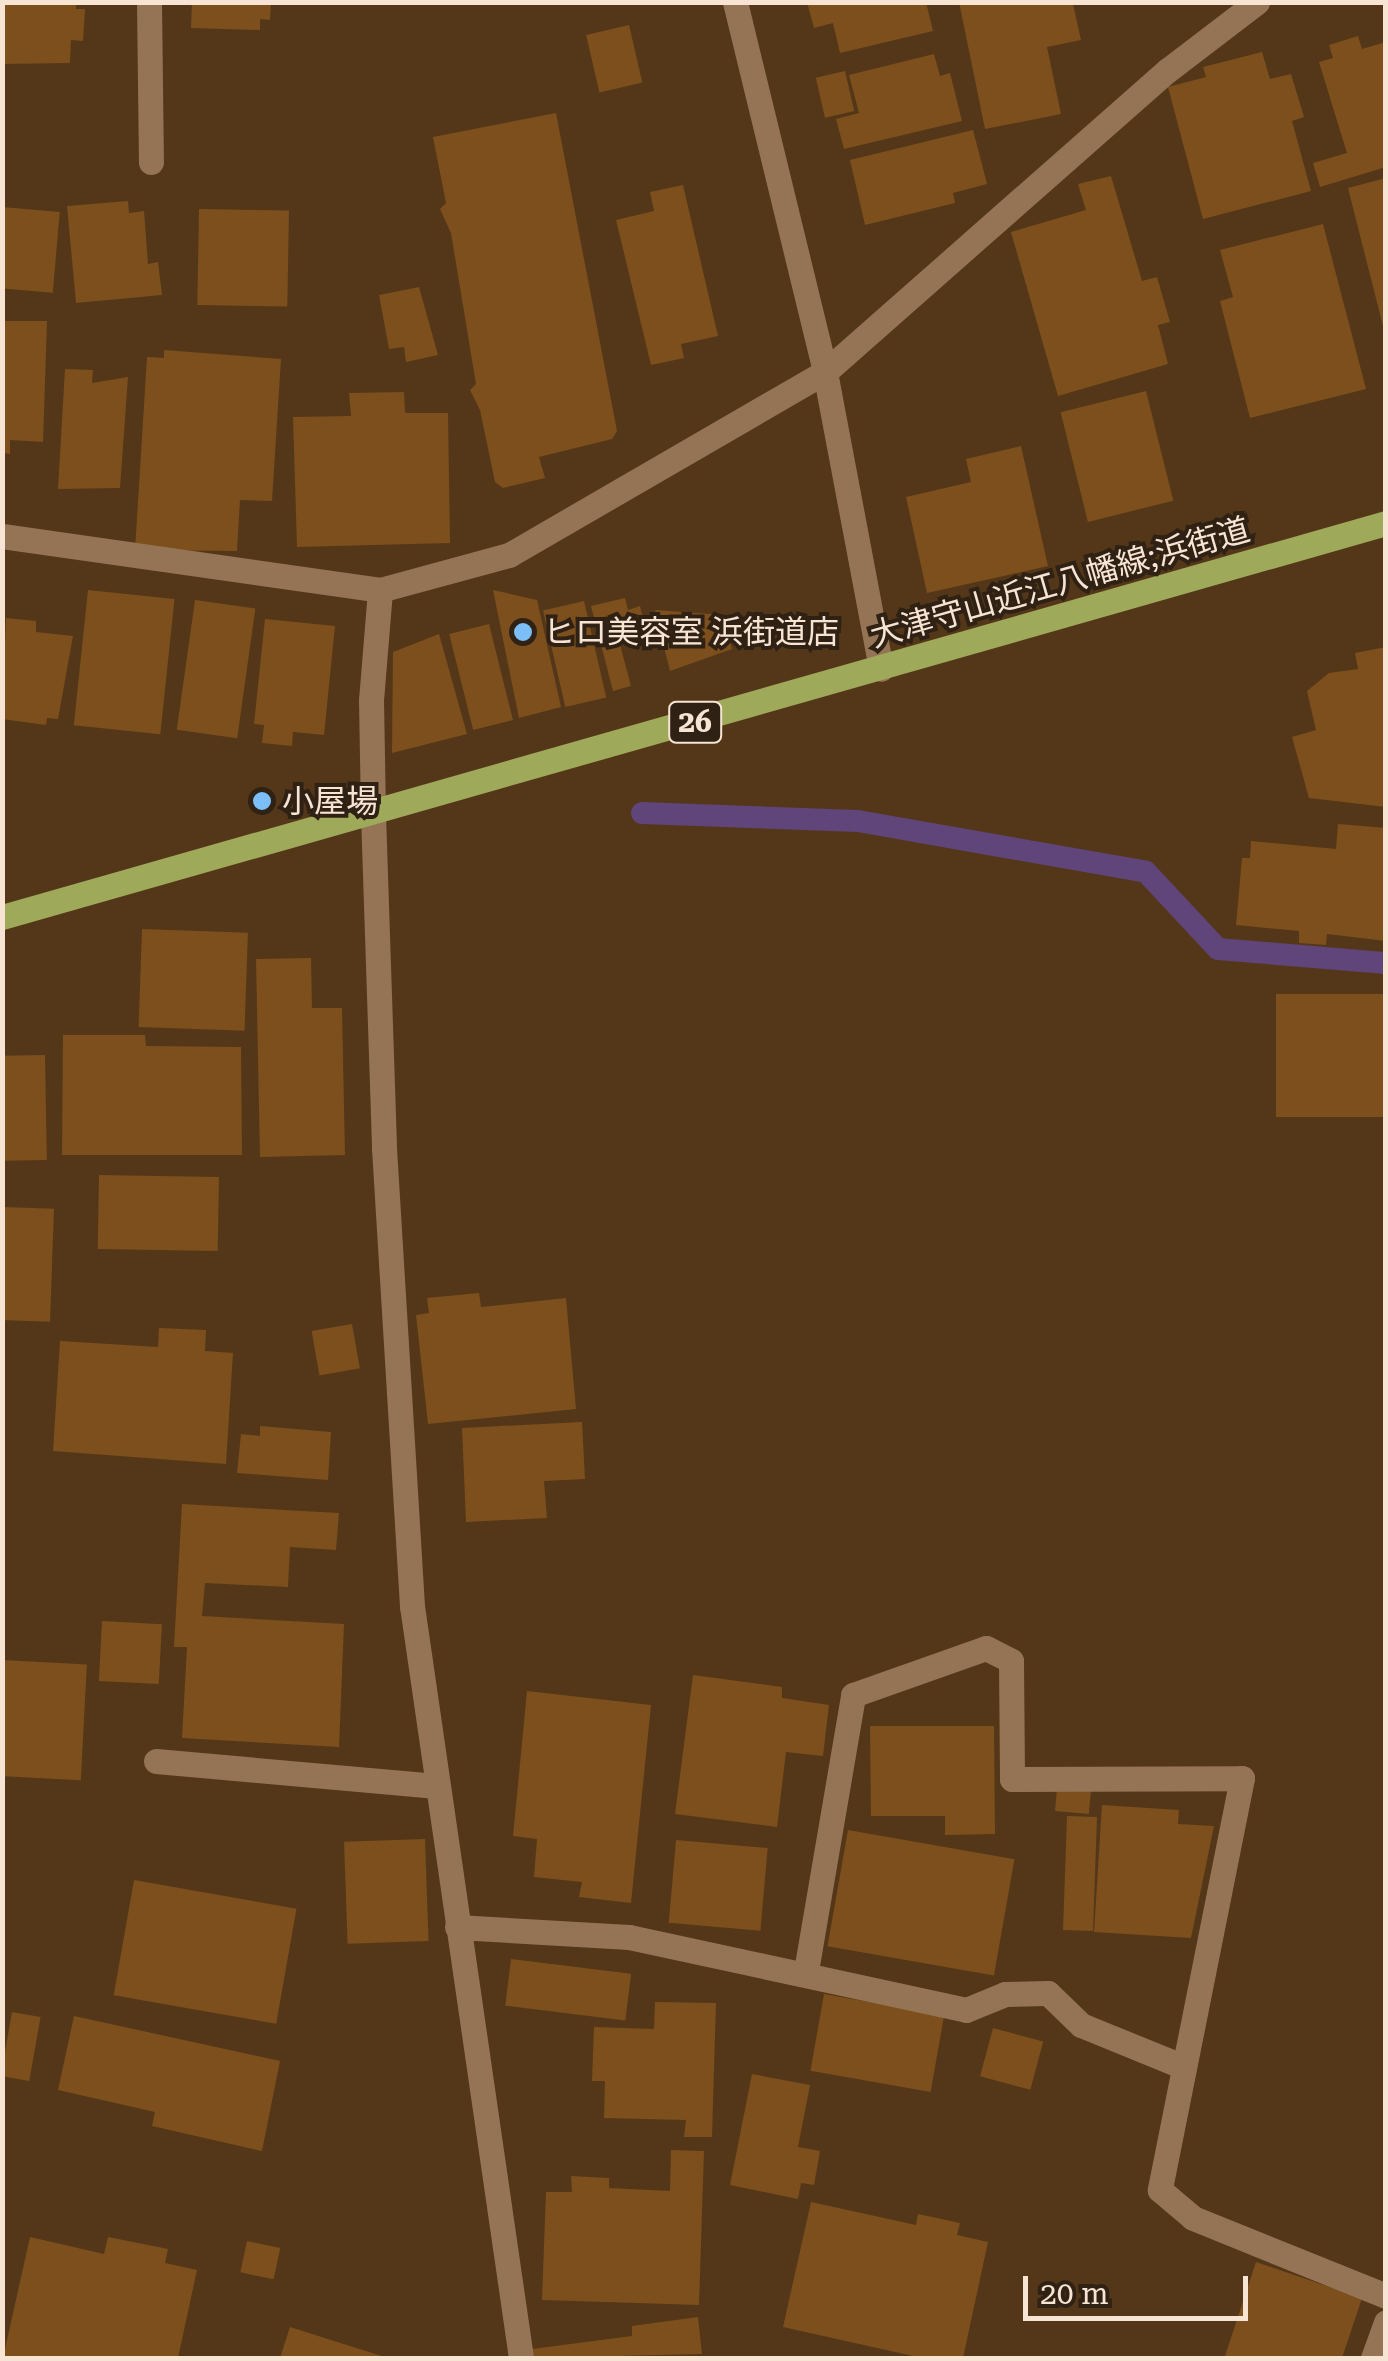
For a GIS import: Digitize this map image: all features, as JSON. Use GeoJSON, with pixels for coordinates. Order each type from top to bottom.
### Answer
{"type":"FeatureCollection","features":[{"type":"Feature","properties":{"kind":"main road","name":"大津守山近江八幡線;浜街道"},"geometry":{"type":"LineString","coordinates":[[2,918],[1386,523]]}},
{"type":"Feature","properties":{"kind":"street"},"geometry":{"type":"LineString","coordinates":[[149,2],[151,162]]}},
{"type":"Feature","properties":{"kind":"street"},"geometry":{"type":"LineString","coordinates":[[734,2],[824,372],[881,669]]}},
{"type":"Feature","properties":{"kind":"street"},"geometry":{"type":"LineString","coordinates":[[2,536],[380,590],[509,556],[824,372],[1168,70],[1257,2]]}},
{"type":"Feature","properties":{"kind":"street"},"geometry":{"type":"LineString","coordinates":[[380,590],[371,700],[384,1148],[412,1606],[521,2358]]}},
{"type":"Feature","properties":{"kind":"street"},"geometry":{"type":"LineString","coordinates":[[806,1971],[853,1695],[986,1648],[1011,1661],[1012,1778],[1242,1778],[1160,2190],[1193,2218],[1386,2296]]}},
{"type":"Feature","properties":{"kind":"street"},"geometry":{"type":"LineString","coordinates":[[156,1761],[438,1786]]}},
{"type":"Feature","properties":{"kind":"street"},"geometry":{"type":"LineString","coordinates":[[457,1926],[630,1937],[806,1971],[966,2010],[1005,1994],[1048,1993],[1082,2025],[1184,2067]]}},
{"type":"Feature","properties":{"kind":"street"},"geometry":{"type":"LineString","coordinates":[[1373,2358],[1386,2322]]}},
{"type":"Feature","properties":{"kind":"building"},"geometry":{"type":"Polygon","coordinates":[[[2,2],[76,2],[76,9],[85,9],[83,41],[71,40],[70,63],[2,64],[2,2]]]}},
{"type":"Feature","properties":{"kind":"building"},"geometry":{"type":"Polygon","coordinates":[[[192,2],[271,2],[270,20],[260,19],[260,30],[191,28],[192,2]]]}},
{"type":"Feature","properties":{"kind":"building"},"geometry":{"type":"Polygon","coordinates":[[[807,2],[926,2],[933,31],[840,53],[833,23],[814,28],[807,2]]]}},
{"type":"Feature","properties":{"kind":"building"},"geometry":{"type":"Polygon","coordinates":[[[959,2],[1073,4],[1081,40],[1047,47],[1061,114],[985,129],[959,2]]]}},
{"type":"Feature","properties":{"kind":"building"},"geometry":{"type":"Polygon","coordinates":[[[629,25],[642,82],[599,92],[586,35],[629,25]]]}},
{"type":"Feature","properties":{"kind":"building"},"geometry":{"type":"Polygon","coordinates":[[[1358,36],[1362,49],[1386,42],[1386,167],[1320,187],[1313,163],[1347,153],[1319,62],[1333,58],[1329,45],[1358,36]]]}},
{"type":"Feature","properties":{"kind":"building"},"geometry":{"type":"Polygon","coordinates":[[[1262,52],[1270,79],[1291,74],[1304,117],[1292,121],[1311,191],[1203,219],[1168,87],[1206,77],[1203,67],[1262,52]]]}},
{"type":"Feature","properties":{"kind":"building"},"geometry":{"type":"Polygon","coordinates":[[[934,54],[940,76],[950,73],[962,121],[844,149],[836,119],[859,113],[849,75],[934,54]]]}},
{"type":"Feature","properties":{"kind":"building"},"geometry":{"type":"Polygon","coordinates":[[[845,71],[854,111],[825,118],[816,78],[845,71]]]}},
{"type":"Feature","properties":{"kind":"building"},"geometry":{"type":"Polygon","coordinates":[[[556,113],[617,431],[612,439],[539,457],[545,478],[503,488],[495,482],[480,410],[470,390],[476,384],[451,233],[440,209],[446,203],[433,137],[556,113]]]}},
{"type":"Feature","properties":{"kind":"building"},"geometry":{"type":"Polygon","coordinates":[[[973,130],[987,184],[953,193],[955,203],[865,225],[850,160],[973,130]]]}},
{"type":"Feature","properties":{"kind":"building"},"geometry":{"type":"Polygon","coordinates":[[[1111,176],[1142,281],[1157,277],[1170,322],[1158,325],[1168,364],[1058,396],[1011,232],[1086,210],[1078,184],[1111,176]]]}},
{"type":"Feature","properties":{"kind":"building"},"geometry":{"type":"Polygon","coordinates":[[[1386,178],[1386,329],[1384,330],[1348,188],[1386,178]]]}},
{"type":"Feature","properties":{"kind":"building"},"geometry":{"type":"Polygon","coordinates":[[[683,185],[718,336],[681,344],[684,358],[651,365],[616,220],[654,211],[650,192],[683,185]]]}},
{"type":"Feature","properties":{"kind":"building"},"geometry":{"type":"Polygon","coordinates":[[[128,201],[129,213],[144,211],[148,264],[158,262],[162,295],[76,303],[67,206],[128,201]]]}},
{"type":"Feature","properties":{"kind":"building"},"geometry":{"type":"Polygon","coordinates":[[[2,207],[60,212],[53,293],[2,288],[2,207]]]}},
{"type":"Feature","properties":{"kind":"building"},"geometry":{"type":"Polygon","coordinates":[[[199,209],[289,211],[287,307],[197,305],[199,209]]]}},
{"type":"Feature","properties":{"kind":"building"},"geometry":{"type":"Polygon","coordinates":[[[1323,224],[1366,389],[1250,418],[1220,301],[1233,297],[1220,250],[1323,224]]]}},
{"type":"Feature","properties":{"kind":"building"},"geometry":{"type":"Polygon","coordinates":[[[419,287],[438,355],[406,362],[404,347],[389,349],[379,295],[419,287]]]}},
{"type":"Feature","properties":{"kind":"building"},"geometry":{"type":"Polygon","coordinates":[[[2,321],[47,321],[43,442],[10,440],[10,454],[2,453],[2,321]]]}},
{"type":"Feature","properties":{"kind":"building"},"geometry":{"type":"Polygon","coordinates":[[[164,350],[281,359],[272,501],[240,500],[237,551],[135,550],[147,357],[164,358],[164,350]]]}},
{"type":"Feature","properties":{"kind":"building"},"geometry":{"type":"Polygon","coordinates":[[[65,369],[93,370],[92,383],[128,377],[120,488],[58,489],[65,369]]]}},
{"type":"Feature","properties":{"kind":"building"},"geometry":{"type":"Polygon","coordinates":[[[1146,391],[1173,501],[1088,522],[1061,412],[1146,391]]]}},
{"type":"Feature","properties":{"kind":"building"},"geometry":{"type":"Polygon","coordinates":[[[404,392],[405,413],[448,413],[450,543],[297,547],[293,417],[351,416],[349,393],[404,392]]]}},
{"type":"Feature","properties":{"kind":"building"},"geometry":{"type":"Polygon","coordinates":[[[1021,446],[1048,566],[927,593],[906,497],[971,482],[966,459],[1021,446]]]}},
{"type":"Feature","properties":{"kind":"building"},"geometry":{"type":"Polygon","coordinates":[[[88,590],[175,599],[160,734],[74,725],[88,590]]]}},
{"type":"Feature","properties":{"kind":"building"},"geometry":{"type":"Polygon","coordinates":[[[493,590],[537,600],[561,707],[519,718],[493,590]]]}},
{"type":"Feature","properties":{"kind":"building"},"geometry":{"type":"Polygon","coordinates":[[[625,598],[628,610],[640,606],[646,631],[618,637],[631,686],[613,691],[591,606],[625,598]]]}},
{"type":"Feature","properties":{"kind":"building"},"geometry":{"type":"Polygon","coordinates":[[[195,600],[255,608],[237,738],[177,730],[195,600]]]}},
{"type":"Feature","properties":{"kind":"building"},"geometry":{"type":"Polygon","coordinates":[[[584,601],[606,697],[565,707],[543,610],[584,601]]]}},
{"type":"Feature","properties":{"kind":"building"},"geometry":{"type":"Polygon","coordinates":[[[655,610],[723,615],[732,649],[670,671],[655,610]]]}},
{"type":"Feature","properties":{"kind":"building"},"geometry":{"type":"Polygon","coordinates":[[[6,618],[36,621],[36,632],[73,636],[58,719],[47,718],[46,725],[2,719],[6,618]]]}},
{"type":"Feature","properties":{"kind":"building"},"geometry":{"type":"Polygon","coordinates":[[[265,619],[335,626],[324,735],[293,732],[292,746],[262,743],[264,725],[254,724],[265,619]]]}},
{"type":"Feature","properties":{"kind":"building"},"geometry":{"type":"Polygon","coordinates":[[[489,624],[513,720],[473,730],[449,634],[489,624]]]}},
{"type":"Feature","properties":{"kind":"building"},"geometry":{"type":"Polygon","coordinates":[[[439,634],[467,734],[392,753],[393,652],[439,634]]]}},
{"type":"Feature","properties":{"kind":"building"},"geometry":{"type":"Polygon","coordinates":[[[1386,647],[1386,807],[1309,798],[1292,737],[1316,730],[1307,691],[1329,673],[1358,669],[1355,653],[1386,647]]]}},
{"type":"Feature","properties":{"kind":"building"},"geometry":{"type":"Polygon","coordinates":[[[1338,824],[1386,828],[1386,941],[1327,934],[1326,945],[1299,943],[1299,931],[1236,925],[1242,858],[1250,858],[1251,841],[1336,849],[1338,824]]]}},
{"type":"Feature","properties":{"kind":"building"},"geometry":{"type":"Polygon","coordinates":[[[142,929],[248,933],[245,1031],[139,1027],[142,929]]]}},
{"type":"Feature","properties":{"kind":"building"},"geometry":{"type":"Polygon","coordinates":[[[311,958],[312,1008],[342,1008],[345,1155],[260,1157],[256,959],[311,958]]]}},
{"type":"Feature","properties":{"kind":"building"},"geometry":{"type":"Polygon","coordinates":[[[1276,994],[1386,994],[1386,1117],[1276,1117],[1276,994]]]}},
{"type":"Feature","properties":{"kind":"building"},"geometry":{"type":"Polygon","coordinates":[[[63,1035],[145,1035],[146,1046],[241,1047],[242,1155],[62,1155],[63,1035]]]}},
{"type":"Feature","properties":{"kind":"building"},"geometry":{"type":"Polygon","coordinates":[[[45,1055],[47,1160],[4,1161],[2,1056],[45,1055]]]}},
{"type":"Feature","properties":{"kind":"building"},"geometry":{"type":"Polygon","coordinates":[[[99,1175],[219,1177],[218,1251],[98,1249],[99,1175]]]}},
{"type":"Feature","properties":{"kind":"building"},"geometry":{"type":"Polygon","coordinates":[[[2,1207],[54,1209],[50,1322],[2,1320],[2,1207]]]}},
{"type":"Feature","properties":{"kind":"building"},"geometry":{"type":"Polygon","coordinates":[[[479,1293],[481,1307],[566,1298],[576,1409],[428,1424],[416,1315],[429,1313],[427,1298],[479,1293]]]}},
{"type":"Feature","properties":{"kind":"building"},"geometry":{"type":"Polygon","coordinates":[[[352,1324],[360,1368],[319,1375],[312,1331],[352,1324]]]}},
{"type":"Feature","properties":{"kind":"building"},"geometry":{"type":"Polygon","coordinates":[[[159,1328],[206,1330],[205,1351],[233,1353],[226,1464],[53,1451],[60,1341],[158,1347],[159,1328]]]}},
{"type":"Feature","properties":{"kind":"building"},"geometry":{"type":"Polygon","coordinates":[[[582,1422],[585,1479],[544,1481],[547,1518],[466,1522],[462,1428],[582,1422]]]}},
{"type":"Feature","properties":{"kind":"building"},"geometry":{"type":"Polygon","coordinates":[[[260,1426],[331,1432],[328,1480],[237,1473],[241,1434],[260,1436],[260,1426]]]}},
{"type":"Feature","properties":{"kind":"building"},"geometry":{"type":"Polygon","coordinates":[[[182,1504],[339,1513],[336,1550],[290,1547],[288,1587],[205,1583],[202,1616],[344,1624],[339,1747],[182,1738],[187,1647],[174,1647],[182,1504]]]}},
{"type":"Feature","properties":{"kind":"building"},"geometry":{"type":"Polygon","coordinates":[[[102,1621],[162,1624],[159,1684],[99,1681],[102,1621]]]}},
{"type":"Feature","properties":{"kind":"building"},"geometry":{"type":"Polygon","coordinates":[[[2,1660],[87,1664],[81,1780],[2,1776],[2,1660]]]}},
{"type":"Feature","properties":{"kind":"building"},"geometry":{"type":"Polygon","coordinates":[[[693,1675],[782,1687],[782,1698],[829,1705],[823,1756],[786,1752],[777,1827],[675,1814],[693,1675]]]}},
{"type":"Feature","properties":{"kind":"building"},"geometry":{"type":"Polygon","coordinates":[[[527,1691],[651,1705],[631,1903],[579,1897],[582,1882],[534,1877],[537,1839],[513,1836],[527,1691]]]}},
{"type":"Feature","properties":{"kind":"building"},"geometry":{"type":"Polygon","coordinates":[[[870,1726],[994,1726],[995,1834],[945,1835],[945,1816],[871,1816],[870,1726]]]}},
{"type":"Feature","properties":{"kind":"building"},"geometry":{"type":"Polygon","coordinates":[[[1057,1788],[1091,1791],[1089,1814],[1055,1811],[1057,1788]]]}},
{"type":"Feature","properties":{"kind":"building"},"geometry":{"type":"Polygon","coordinates":[[[1102,1805],[1179,1810],[1178,1824],[1214,1826],[1191,1938],[1094,1932],[1102,1805]]]}},
{"type":"Feature","properties":{"kind":"building"},"geometry":{"type":"Polygon","coordinates":[[[1067,1816],[1097,1817],[1093,1931],[1063,1930],[1067,1816]]]}},
{"type":"Feature","properties":{"kind":"building"},"geometry":{"type":"Polygon","coordinates":[[[848,1830],[1014,1859],[994,1976],[828,1946],[848,1830]]]}},
{"type":"Feature","properties":{"kind":"building"},"geometry":{"type":"Polygon","coordinates":[[[425,1839],[429,1941],[348,1944],[344,1842],[425,1839]]]}},
{"type":"Feature","properties":{"kind":"building"},"geometry":{"type":"Polygon","coordinates":[[[676,1840],[768,1848],[760,1931],[669,1923],[676,1840]]]}},
{"type":"Feature","properties":{"kind":"building"},"geometry":{"type":"Polygon","coordinates":[[[134,1880],[296,1909],[276,2024],[114,1995],[134,1880]]]}},
{"type":"Feature","properties":{"kind":"building"},"geometry":{"type":"Polygon","coordinates":[[[511,1959],[631,1974],[625,2020],[505,2006],[511,1959]]]}},
{"type":"Feature","properties":{"kind":"building"},"geometry":{"type":"Polygon","coordinates":[[[824,1994],[944,2015],[931,2092],[810,2071],[824,1994]]]}},
{"type":"Feature","properties":{"kind":"building"},"geometry":{"type":"Polygon","coordinates":[[[655,2002],[716,2003],[712,2137],[684,2137],[686,2120],[604,2118],[605,2081],[592,2081],[594,2027],[654,2029],[655,2002]]]}},
{"type":"Feature","properties":{"kind":"building"},"geometry":{"type":"Polygon","coordinates":[[[12,2012],[41,2017],[29,2081],[2,2076],[12,2012]]]}},
{"type":"Feature","properties":{"kind":"building"},"geometry":{"type":"Polygon","coordinates":[[[74,2016],[280,2061],[262,2151],[152,2126],[155,2112],[58,2090],[74,2016]]]}},
{"type":"Feature","properties":{"kind":"building"},"geometry":{"type":"Polygon","coordinates":[[[993,2028],[1043,2041],[1030,2090],[980,2076],[993,2028]]]}},
{"type":"Feature","properties":{"kind":"building"},"geometry":{"type":"Polygon","coordinates":[[[752,2074],[810,2085],[798,2147],[820,2151],[814,2185],[801,2183],[798,2199],[730,2185],[752,2074]]]}},
{"type":"Feature","properties":{"kind":"building"},"geometry":{"type":"Polygon","coordinates":[[[671,2150],[704,2151],[699,2305],[542,2300],[546,2192],[572,2192],[571,2176],[609,2178],[609,2188],[670,2191],[671,2150]]]}},
{"type":"Feature","properties":{"kind":"building"},"geometry":{"type":"Polygon","coordinates":[[[811,2202],[916,2225],[918,2214],[960,2223],[957,2235],[988,2242],[963,2358],[922,2358],[783,2327],[811,2202]]]}},
{"type":"Feature","properties":{"kind":"building"},"geometry":{"type":"Polygon","coordinates":[[[30,2237],[104,2254],[108,2237],[168,2249],[165,2263],[197,2270],[178,2358],[3,2358],[30,2237]]]}},
{"type":"Feature","properties":{"kind":"building"},"geometry":{"type":"Polygon","coordinates":[[[247,2241],[280,2248],[274,2279],[240,2272],[247,2241]]]}},
{"type":"Feature","properties":{"kind":"building"},"geometry":{"type":"Polygon","coordinates":[[[1256,2262],[1362,2298],[1342,2358],[1225,2356],[1256,2262]]]}},
{"type":"Feature","properties":{"kind":"building"},"geometry":{"type":"Polygon","coordinates":[[[698,2317],[702,2354],[533,2358],[532,2349],[632,2336],[632,2326],[698,2317]]]}},
{"type":"Feature","properties":{"kind":"building"},"geometry":{"type":"Polygon","coordinates":[[[290,2327],[388,2358],[280,2358],[290,2327]]]}},
{"type":"Feature","properties":{"kind":"waterway"},"geometry":{"type":"LineString","coordinates":[[642,813],[858,821],[1146,872],[1218,949],[1386,963]]}},
{"type":"Feature","properties":{"kind":"place","name":"ヒロ美容室 浜街道店"},"geometry":{"type":"Point","coordinates":[523,632]}},
{"type":"Feature","properties":{"kind":"place","name":"小屋場"},"geometry":{"type":"Point","coordinates":[262,801]}}]}
